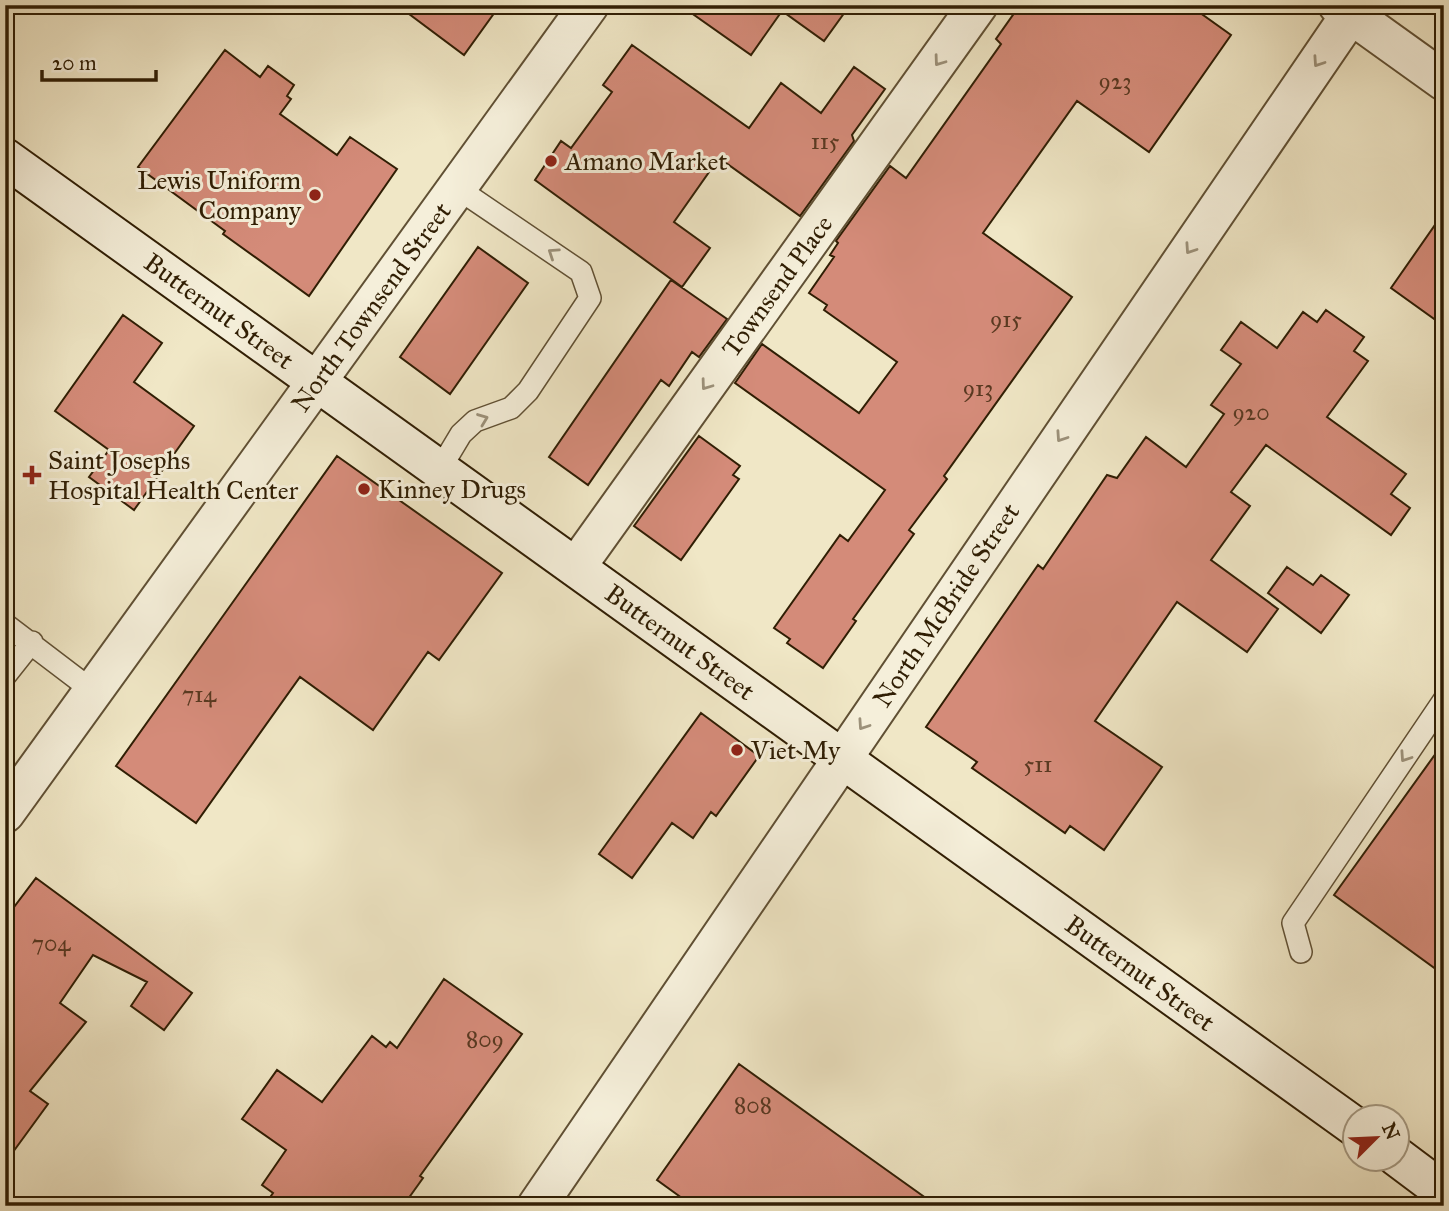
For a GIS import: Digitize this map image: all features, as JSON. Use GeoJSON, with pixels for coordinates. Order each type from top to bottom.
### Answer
{"type":"FeatureCollection","features":[{"type":"Feature","properties":{"kind":"street","name":"North Townsend Street"},"geometry":{"type":"LineString","coordinates":[[5,814],[589,5]]}},
{"type":"Feature","properties":{"kind":"street","name":"Townsend Place"},"geometry":{"type":"LineString","coordinates":[[576,567],[978,5]]}},
{"type":"Feature","properties":{"kind":"street"},"geometry":{"type":"LineString","coordinates":[[1349,8],[1444,82]]}},
{"type":"Feature","properties":{"kind":"street","name":"North McBride Street"},"geometry":{"type":"LineString","coordinates":[[537,1206],[1349,8]]}},
{"type":"Feature","properties":{"kind":"street","name":"Butternut Street"},"geometry":{"type":"LineString","coordinates":[[5,158],[1340,1116]]}},
{"type":"Feature","properties":{"kind":"street"},"geometry":{"type":"LineString","coordinates":[[1410,1166],[1444,1192]]}},
{"type":"Feature","properties":{"kind":"lane"},"geometry":{"type":"LineString","coordinates":[[440,469],[461,434],[475,421],[511,408],[528,391],[590,298],[581,272],[457,188]]}},
{"type":"Feature","properties":{"kind":"lane"},"geometry":{"type":"LineString","coordinates":[[5,624],[93,691]]}},
{"type":"Feature","properties":{"kind":"lane"},"geometry":{"type":"LineString","coordinates":[[5,676],[32,642]]}},
{"type":"Feature","properties":{"kind":"lane"},"geometry":{"type":"LineString","coordinates":[[1301,951],[1293,923],[1444,700]]}},
{"type":"Feature","properties":{"kind":"building"},"geometry":{"type":"Polygon","coordinates":[[[397,5],[500,5],[464,55],[397,5]]]}},
{"type":"Feature","properties":{"kind":"building"},"geometry":{"type":"Polygon","coordinates":[[[680,5],[850,5],[824,41],[782,11],[751,55],[680,5]]]}},
{"type":"Feature","properties":{"kind":"building"},"geometry":{"type":"Polygon","coordinates":[[[1020,5],[1189,5],[1231,35],[1149,152],[1077,101],[983,233],[1072,297],[944,476],[947,479],[909,530],[914,534],[853,619],[856,621],[823,668],[787,643],[790,639],[774,628],[840,535],[848,541],[885,490],[735,383],[762,344],[859,413],[897,362],[824,310],[827,305],[809,293],[834,257],[830,255],[838,243],[836,241],[890,166],[906,178],[1001,44],[996,39],[1020,5]]]}},
{"type":"Feature","properties":{"kind":"building"},"geometry":{"type":"Polygon","coordinates":[[[632,45],[749,128],[781,83],[821,113],[854,67],[885,89],[852,135],[854,141],[800,216],[719,158],[674,222],[710,248],[682,287],[535,180],[561,141],[571,148],[612,92],[603,85],[632,45]]]}},
{"type":"Feature","properties":{"kind":"building"},"geometry":{"type":"Polygon","coordinates":[[[225,50],[260,77],[268,66],[294,85],[287,96],[291,99],[280,114],[337,155],[350,137],[397,169],[309,296],[223,234],[225,231],[138,167],[225,50]]]}},
{"type":"Feature","properties":{"kind":"building"},"geometry":{"type":"Polygon","coordinates":[[[1444,212],[1444,326],[1391,288],[1444,212]]]}},
{"type":"Feature","properties":{"kind":"building"},"geometry":{"type":"Polygon","coordinates":[[[478,247],[528,283],[450,394],[400,357],[478,247]]]}},
{"type":"Feature","properties":{"kind":"building"},"geometry":{"type":"Polygon","coordinates":[[[671,280],[727,319],[699,357],[692,352],[669,386],[661,380],[588,485],[549,457],[671,280]]]}},
{"type":"Feature","properties":{"kind":"building"},"geometry":{"type":"Polygon","coordinates":[[[1326,310],[1364,337],[1354,351],[1368,361],[1327,417],[1406,474],[1391,494],[1410,508],[1391,535],[1266,445],[1231,492],[1250,506],[1211,560],[1278,609],[1247,652],[1177,602],[1095,721],[1162,767],[1104,850],[1070,826],[1065,833],[972,768],[977,762],[926,727],[1038,565],[1043,569],[1107,475],[1117,478],[1146,437],[1186,467],[1224,414],[1211,405],[1241,364],[1221,350],[1241,322],[1277,348],[1303,312],[1317,322],[1326,310]]]}},
{"type":"Feature","properties":{"kind":"building"},"geometry":{"type":"Polygon","coordinates":[[[123,315],[162,343],[134,382],[194,426],[134,510],[89,477],[109,450],[55,411],[123,315]]]}},
{"type":"Feature","properties":{"kind":"building"},"geometry":{"type":"Polygon","coordinates":[[[699,436],[740,466],[733,475],[739,479],[681,560],[634,526],[699,436]]]}},
{"type":"Feature","properties":{"kind":"building"},"geometry":{"type":"Polygon","coordinates":[[[337,456],[502,573],[439,660],[428,652],[373,730],[300,677],[196,823],[116,766],[337,456]]]}},
{"type":"Feature","properties":{"kind":"building"},"geometry":{"type":"Polygon","coordinates":[[[1287,567],[1313,585],[1321,575],[1349,595],[1321,633],[1268,593],[1287,567]]]}},
{"type":"Feature","properties":{"kind":"building"},"geometry":{"type":"Polygon","coordinates":[[[701,713],[759,756],[716,816],[711,812],[693,838],[672,823],[632,878],[599,854],[701,713]]]}},
{"type":"Feature","properties":{"kind":"building"},"geometry":{"type":"Polygon","coordinates":[[[1444,742],[1444,975],[1334,895],[1444,742]]]}},
{"type":"Feature","properties":{"kind":"building"},"geometry":{"type":"Polygon","coordinates":[[[36,878],[192,993],[164,1030],[131,1006],[147,982],[93,955],[60,1003],[86,1022],[30,1091],[48,1104],[5,1163],[5,919],[36,878]]]}},
{"type":"Feature","properties":{"kind":"building"},"geometry":{"type":"Polygon","coordinates":[[[444,979],[522,1034],[420,1176],[423,1178],[403,1206],[264,1206],[273,1193],[262,1185],[286,1150],[242,1119],[277,1070],[322,1102],[372,1036],[386,1047],[390,1042],[397,1048],[444,979]]]}},
{"type":"Feature","properties":{"kind":"building"},"geometry":{"type":"Polygon","coordinates":[[[739,1064],[937,1206],[693,1206],[657,1180],[739,1064]]]}},
{"type":"Feature","properties":{"kind":"place","name":"Amano Market"},"geometry":{"type":"Point","coordinates":[551,161]}},
{"type":"Feature","properties":{"kind":"place","name":"Lewis Uniform Company"},"geometry":{"type":"Point","coordinates":[315,195]}},
{"type":"Feature","properties":{"kind":"place","name":"Saint Josephs Hospital Health Center"},"geometry":{"type":"Point","coordinates":[32,475]}},
{"type":"Feature","properties":{"kind":"place","name":"Kinney Drugs"},"geometry":{"type":"Point","coordinates":[364,489]}},
{"type":"Feature","properties":{"kind":"place","name":"Viet My"},"geometry":{"type":"Point","coordinates":[737,750]}}]}
